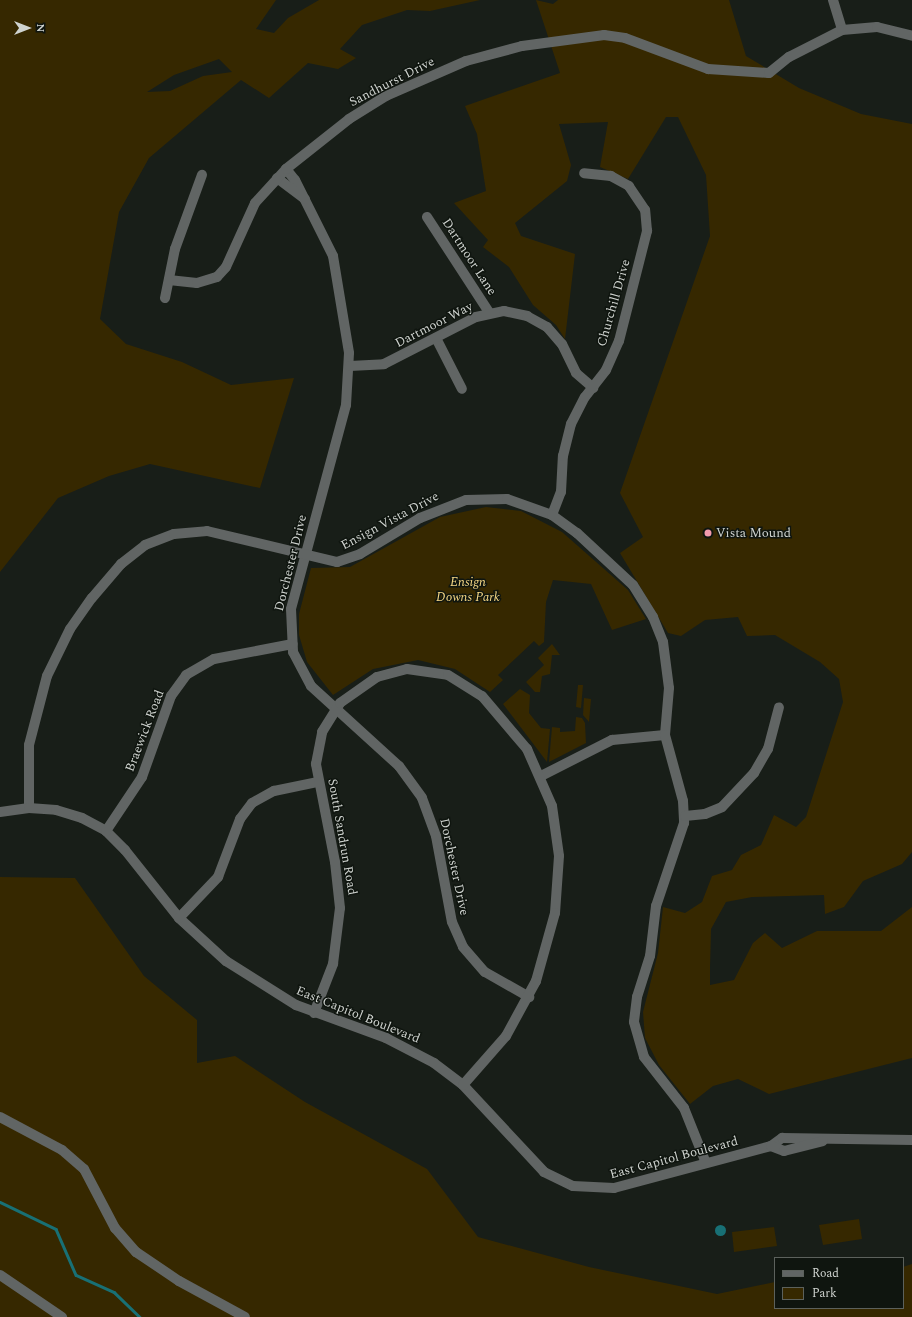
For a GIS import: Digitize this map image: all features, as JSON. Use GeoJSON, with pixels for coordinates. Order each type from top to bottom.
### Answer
{"type":"FeatureCollection","features":[{"type":"Feature","properties":{"kind":"street"},"geometry":{"type":"LineString","coordinates":[[833,0],[842,30],[877,27],[912,36]]}},
{"type":"Feature","properties":{"kind":"street","name":"Sandhurst Drive"},"geometry":{"type":"LineString","coordinates":[[169,280],[202,283],[221,272],[252,210],[286,169],[349,119],[386,96],[438,71],[522,46],[615,36],[708,69],[769,73],[789,57],[842,30]]}},
{"type":"Feature","properties":{"kind":"street","name":"Dorchester Drive"},"geometry":{"type":"LineString","coordinates":[[286,169],[325,235],[337,269],[350,366],[346,405],[290,613],[293,652],[303,675],[335,709],[399,766],[422,798],[436,836],[452,922],[463,947],[485,972],[529,997]]}},
{"type":"Feature","properties":{"kind":"street","name":"Churchill Drive"},"geometry":{"type":"LineString","coordinates":[[552,516],[561,492],[567,434],[579,406],[606,370],[625,323],[647,223],[638,197],[624,182],[605,174],[584,173]]}},
{"type":"Feature","properties":{"kind":"street"},"geometry":{"type":"LineString","coordinates":[[165,298],[175,249],[202,176]]}},
{"type":"Feature","properties":{"kind":"street","name":"Dorchester Drive"},"geometry":{"type":"LineString","coordinates":[[277,178],[305,199]]}},
{"type":"Feature","properties":{"kind":"street","name":"Dartmoor Lane"},"geometry":{"type":"LineString","coordinates":[[427,217],[489,312]]}},
{"type":"Feature","properties":{"kind":"street","name":"Dartmoor Way"},"geometry":{"type":"LineString","coordinates":[[350,366],[384,364],[489,312],[512,312],[540,323],[557,338],[576,372],[593,388]]}},
{"type":"Feature","properties":{"kind":"street"},"geometry":{"type":"LineString","coordinates":[[436,338],[462,389]]}},
{"type":"Feature","properties":{"kind":"street","name":"Ensign Vista Drive"},"geometry":{"type":"LineString","coordinates":[[29,808],[29,745],[46,676],[80,613],[129,557],[164,537],[196,531],[218,532],[330,562],[349,559],[420,518],[466,500],[507,499],[552,516],[577,533],[624,576],[653,617],[668,668],[665,735],[685,816],[682,838],[656,906],[650,956],[637,997],[634,1022],[644,1057],[684,1108],[706,1163]]}},
{"type":"Feature","properties":{"kind":"street","name":"Braewick Road"},"geometry":{"type":"LineString","coordinates":[[106,831],[142,777],[171,696],[186,675],[214,659],[293,644]]}},
{"type":"Feature","properties":{"kind":"street","name":"South Sandrun Road"},"geometry":{"type":"LineString","coordinates":[[314,1013],[333,964],[340,908],[335,862],[318,782],[319,741],[335,709],[368,681],[387,673],[418,669],[443,674],[466,684],[509,725],[541,776],[555,822],[558,882],[548,948],[529,997],[506,1036],[464,1085]]}},
{"type":"Feature","properties":{"kind":"street"},"geometry":{"type":"LineString","coordinates":[[685,816],[710,813],[733,798],[764,758],[779,707]]}},
{"type":"Feature","properties":{"kind":"street"},"geometry":{"type":"LineString","coordinates":[[541,776],[612,740],[665,735]]}},
{"type":"Feature","properties":{"kind":"street"},"geometry":{"type":"LineString","coordinates":[[179,918],[218,878],[240,819],[252,803],[274,791],[318,782]]}},
{"type":"Feature","properties":{"kind":"street","name":"East Capitol Boulevard"},"geometry":{"type":"LineString","coordinates":[[0,812],[29,808],[69,813],[106,831],[126,850],[179,918],[244,975],[314,1013],[401,1044],[464,1085],[536,1164],[552,1177],[573,1186],[614,1188],[771,1146],[782,1138],[800,1136],[823,1141],[912,1140]]}},
{"type":"Feature","properties":{"kind":"street"},"geometry":{"type":"LineString","coordinates":[[0,1117],[62,1150],[84,1169],[116,1228],[136,1252],[185,1284],[246,1317]]}},
{"type":"Feature","properties":{"kind":"street"},"geometry":{"type":"LineString","coordinates":[[0,1275],[62,1317]]}},
{"type":"Feature","properties":{"kind":"green space"},"geometry":{"type":"Polygon","coordinates":[[[0,0],[276,0],[256,29],[274,33],[288,18],[319,0],[480,0],[430,11],[407,10],[362,25],[340,49],[356,58],[338,69],[308,63],[269,98],[241,80],[149,158],[119,212],[100,319],[126,344],[182,362],[231,385],[294,378],[260,488],[150,464],[109,476],[58,498],[0,572],[0,0]],[[219,59],[174,75],[147,92],[170,91],[203,76],[232,72],[219,59]]]}},
{"type":"Feature","properties":{"kind":"green space"},"geometry":{"type":"Polygon","coordinates":[[[536,0],[553,4],[558,0],[729,0],[746,56],[799,88],[861,114],[912,124],[912,852],[902,864],[863,881],[844,907],[825,914],[824,895],[752,897],[726,902],[711,929],[710,985],[734,980],[753,943],[765,933],[782,948],[817,931],[881,931],[912,907],[912,1058],[769,1094],[738,1079],[713,1086],[690,1104],[659,1065],[645,1038],[643,1012],[658,953],[663,907],[685,913],[702,902],[712,876],[732,870],[741,855],[761,845],[774,815],[796,827],[806,817],[843,702],[839,679],[820,662],[775,635],[747,636],[738,617],[705,620],[681,636],[668,633],[620,553],[643,537],[620,493],[710,236],[706,175],[678,117],[666,117],[628,179],[600,167],[608,122],[559,124],[571,165],[567,181],[515,223],[521,236],[575,254],[565,339],[556,325],[533,305],[509,267],[483,247],[488,240],[454,203],[486,191],[477,134],[465,106],[560,73],[536,0]]]}},
{"type":"Feature","properties":{"kind":"green space","name":"Ensign Downs Park"},"geometry":{"type":"Polygon","coordinates":[[[486,507],[521,511],[562,532],[628,590],[646,619],[612,630],[591,584],[553,580],[546,602],[544,642],[539,646],[534,641],[498,675],[503,680],[490,692],[455,669],[418,660],[373,669],[333,695],[307,662],[299,635],[299,614],[311,568],[350,567],[440,517],[486,507]]]}},
{"type":"Feature","properties":{"kind":"green space"},"geometry":{"type":"Polygon","coordinates":[[[552,644],[560,655],[552,655],[550,674],[542,676],[540,692],[535,692],[526,682],[544,665],[538,658],[552,644]]]}},
{"type":"Feature","properties":{"kind":"green space"},"geometry":{"type":"Polygon","coordinates":[[[578,685],[583,685],[581,708],[576,707],[578,685]]]}},
{"type":"Feature","properties":{"kind":"green space"},"geometry":{"type":"Polygon","coordinates":[[[520,689],[530,695],[529,713],[541,728],[550,729],[547,762],[503,704],[520,689]]]}},
{"type":"Feature","properties":{"kind":"green space"},"geometry":{"type":"Polygon","coordinates":[[[584,698],[591,699],[589,722],[583,715],[584,698]]]}},
{"type":"Feature","properties":{"kind":"green space"},"geometry":{"type":"Polygon","coordinates":[[[576,717],[582,718],[585,723],[586,743],[549,762],[552,727],[560,728],[560,732],[575,731],[576,717]]]}},
{"type":"Feature","properties":{"kind":"green space"},"geometry":{"type":"Polygon","coordinates":[[[0,877],[75,878],[144,976],[197,1020],[197,1063],[235,1056],[305,1102],[427,1169],[478,1237],[589,1267],[717,1294],[774,1282],[774,1309],[904,1309],[904,1267],[912,1264],[912,1317],[0,1317],[0,877]]]}},
{"type":"Feature","properties":{"kind":"green space"},"geometry":{"type":"Polygon","coordinates":[[[859,1219],[862,1239],[823,1245],[819,1225],[859,1219]]]}},
{"type":"Feature","properties":{"kind":"green space"},"geometry":{"type":"Polygon","coordinates":[[[774,1227],[777,1246],[734,1252],[732,1232],[774,1227]]]}},
{"type":"Feature","properties":{"kind":"water"},"geometry":{"type":"Polygon","coordinates":[[[718,1225],[722,1225],[724,1226],[724,1234],[718,1235],[715,1232],[715,1228],[718,1225]]]}},
{"type":"Feature","properties":{"kind":"waterway"},"geometry":{"type":"LineString","coordinates":[[0,1202],[56,1229],[76,1275],[114,1292],[140,1317]]}},
{"type":"Feature","properties":{"kind":"place","name":"Vista Mound"},"geometry":{"type":"Point","coordinates":[708,533]}}]}
